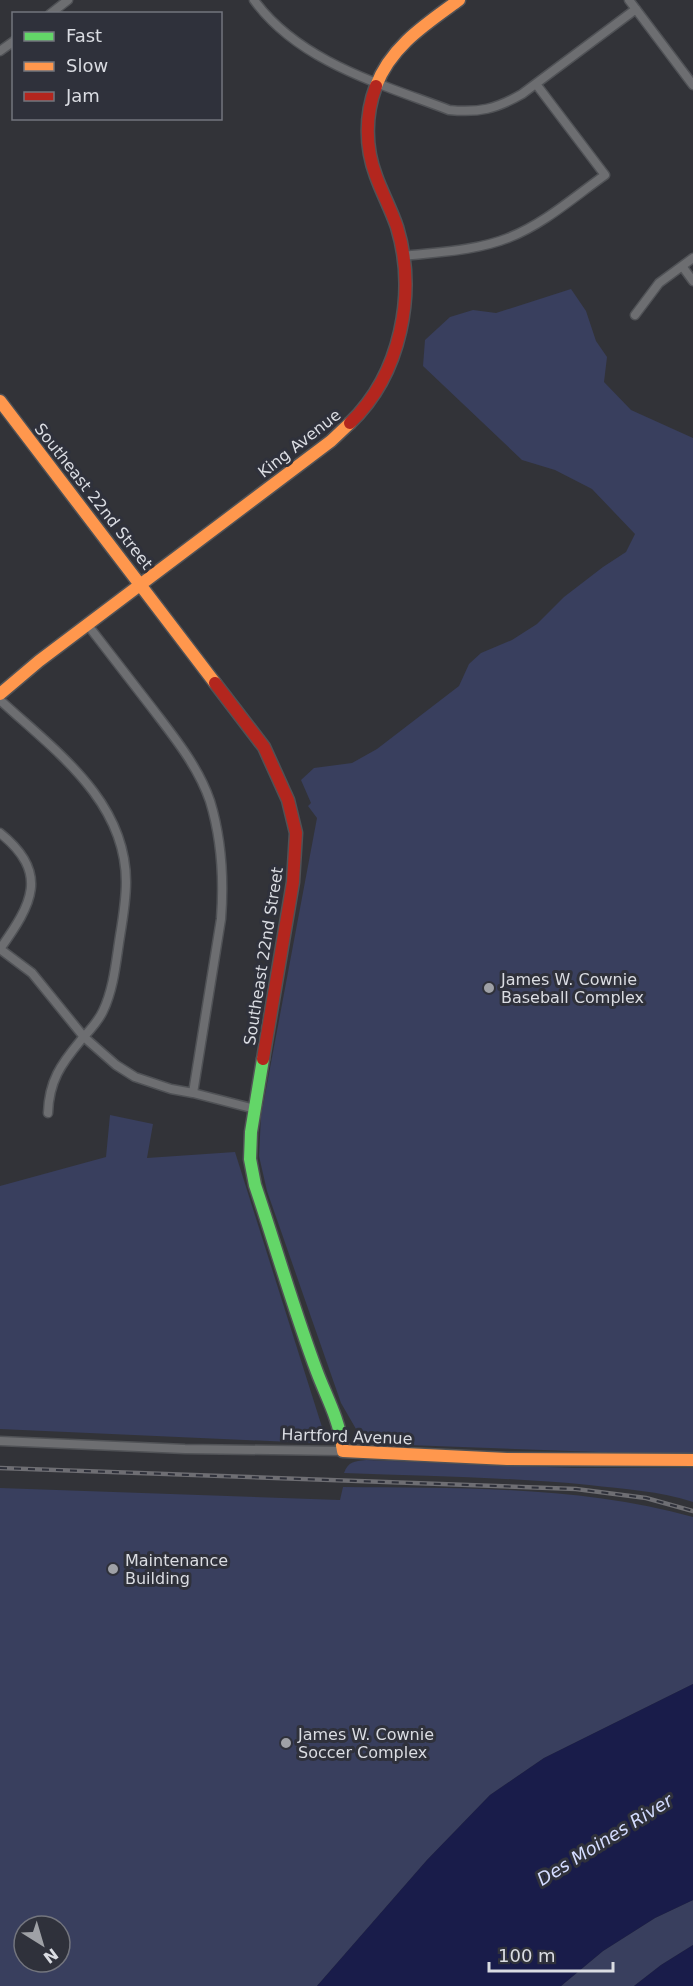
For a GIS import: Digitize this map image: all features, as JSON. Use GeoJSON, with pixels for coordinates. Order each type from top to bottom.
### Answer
{"type":"FeatureCollection","features":[{"type":"Feature","properties":{"kind":"street"},"geometry":{"type":"LineString","coordinates":[[53,12],[68,0]]}},
{"type":"Feature","properties":{"kind":"street"},"geometry":{"type":"LineString","coordinates":[[254,0],[278,26],[299,44],[330,62],[449,110],[468,112],[487,110],[506,104],[636,9]]}},
{"type":"Feature","properties":{"kind":"street","name":"King Avenue"},"geometry":{"type":"LineString","coordinates":[[0,694],[19,676],[87,624],[331,441],[360,414],[382,382],[397,345],[405,300],[403,256],[398,231],[375,174],[369,147],[370,103],[377,82],[390,58],[407,40],[459,0]]}},
{"type":"Feature","properties":{"kind":"street"},"geometry":{"type":"LineString","coordinates":[[629,0],[693,85]]}},
{"type":"Feature","properties":{"kind":"street"},"geometry":{"type":"LineString","coordinates":[[403,256],[469,248],[506,239],[540,222],[605,175],[536,84]]}},
{"type":"Feature","properties":{"kind":"street"},"geometry":{"type":"LineString","coordinates":[[635,315],[659,283],[693,258]]}},
{"type":"Feature","properties":{"kind":"street"},"geometry":{"type":"LineString","coordinates":[[682,266],[693,281]]}},
{"type":"Feature","properties":{"kind":"street","name":"Southeast 22nd Street"},"geometry":{"type":"LineString","coordinates":[[0,401],[264,747],[281,780],[294,820],[296,838],[294,881],[250,1148],[255,1185],[317,1372],[331,1404],[341,1435],[343,1451]]}},
{"type":"Feature","properties":{"kind":"street"},"geometry":{"type":"LineString","coordinates":[[87,624],[182,747],[200,778],[209,801],[220,843],[221,919],[193,1093]]}},
{"type":"Feature","properties":{"kind":"street"},"geometry":{"type":"LineString","coordinates":[[0,700],[88,783],[100,799],[112,820],[122,851],[126,880],[124,912],[112,979],[103,1013],[62,1065],[49,1092],[48,1113]]}},
{"type":"Feature","properties":{"kind":"street"},"geometry":{"type":"LineString","coordinates":[[0,832],[15,845],[27,862],[31,880],[29,901],[21,920],[0,949],[32,974],[84,1037],[108,1059],[135,1077],[171,1089],[255,1109]]}},
{"type":"Feature","properties":{"kind":"street","name":"Hartford Avenue"},"geometry":{"type":"LineString","coordinates":[[0,1441],[185,1449],[343,1451],[507,1460],[693,1460]]}},
{"type":"Feature","properties":{"kind":"shaded area","name":"James W. Cownie Baseball Complex"},"geometry":{"type":"Polygon","coordinates":[[[571,289],[586,311],[596,341],[607,357],[604,382],[631,410],[693,438],[693,1453],[653,1454],[380,1444],[364,1440],[341,1403],[267,1191],[259,1156],[261,1116],[317,818],[308,806],[311,803],[301,780],[314,768],[352,763],[377,749],[459,686],[469,664],[481,653],[512,640],[537,624],[564,597],[626,552],[635,534],[592,489],[555,470],[522,460],[423,366],[425,340],[450,317],[473,310],[496,313],[571,289]]]}},
{"type":"Feature","properties":{"kind":"shaded area"},"geometry":{"type":"Polygon","coordinates":[[[110,1115],[153,1124],[147,1158],[235,1152],[322,1427],[313,1443],[0,1429],[0,1186],[106,1157],[110,1115]]]}},
{"type":"Feature","properties":{"kind":"shaded area"},"geometry":{"type":"Polygon","coordinates":[[[366,1460],[573,1468],[693,1468],[693,1502],[641,1491],[558,1482],[344,1473],[347,1466],[352,1463],[366,1460]]]}},
{"type":"Feature","properties":{"kind":"shaded area","name":"James W. Cownie Soccer Complex"},"geometry":{"type":"Polygon","coordinates":[[[343,1487],[475,1489],[608,1499],[693,1517],[693,1684],[544,1758],[490,1795],[427,1860],[317,1986],[0,1986],[0,1488],[340,1500],[343,1487]]]}},
{"type":"Feature","properties":{"kind":"shaded area"},"geometry":{"type":"Polygon","coordinates":[[[693,1900],[693,1945],[661,1965],[634,1986],[561,1986],[603,1951],[655,1918],[693,1900]]]}},
{"type":"Feature","properties":{"kind":"water","name":"Des Moines River"},"geometry":{"type":"Polygon","coordinates":[[[693,1684],[693,1900],[655,1918],[603,1951],[561,1986],[317,1986],[427,1860],[490,1795],[544,1758],[693,1684]]]}},
{"type":"Feature","properties":{"kind":"water"},"geometry":{"type":"Polygon","coordinates":[[[693,1945],[693,1986],[634,1986],[661,1965],[693,1945]]]}},
{"type":"Feature","properties":{"kind":"railway"},"geometry":{"type":"LineString","coordinates":[[0,1468],[576,1489],[646,1498],[693,1511]]}},
{"type":"Feature","properties":{"kind":"traffic: fast"},"geometry":{"type":"LineString","coordinates":[[263,1059],[251,1132],[250,1159],[255,1185],[301,1326],[335,1417],[342,1445]]}},
{"type":"Feature","properties":{"kind":"traffic: slow"},"geometry":{"type":"LineString","coordinates":[[376,86],[400,48],[422,27],[459,0]]}},
{"type":"Feature","properties":{"kind":"traffic: slow"},"geometry":{"type":"LineString","coordinates":[[0,401],[215,683]]}},
{"type":"Feature","properties":{"kind":"traffic: slow"},"geometry":{"type":"LineString","coordinates":[[0,694],[39,661],[331,441],[350,423]]}},
{"type":"Feature","properties":{"kind":"traffic: slow"},"geometry":{"type":"LineString","coordinates":[[342,1445],[343,1451],[507,1459],[693,1460]]}},
{"type":"Feature","properties":{"kind":"traffic: jam"},"geometry":{"type":"LineString","coordinates":[[350,423],[382,381],[393,357],[404,305],[403,252],[397,227],[372,165],[368,142],[368,120],[376,86]]}},
{"type":"Feature","properties":{"kind":"traffic: jam"},"geometry":{"type":"LineString","coordinates":[[215,683],[264,747],[288,800],[296,833],[293,882],[263,1059]]}},
{"type":"Feature","properties":{"kind":"place","name":"James W. Cownie Baseball Complex"},"geometry":{"type":"Point","coordinates":[489,988]}},
{"type":"Feature","properties":{"kind":"place","name":"Maintenance Building"},"geometry":{"type":"Point","coordinates":[113,1569]}},
{"type":"Feature","properties":{"kind":"place","name":"James W. Cownie Soccer Complex"},"geometry":{"type":"Point","coordinates":[286,1743]}}]}
